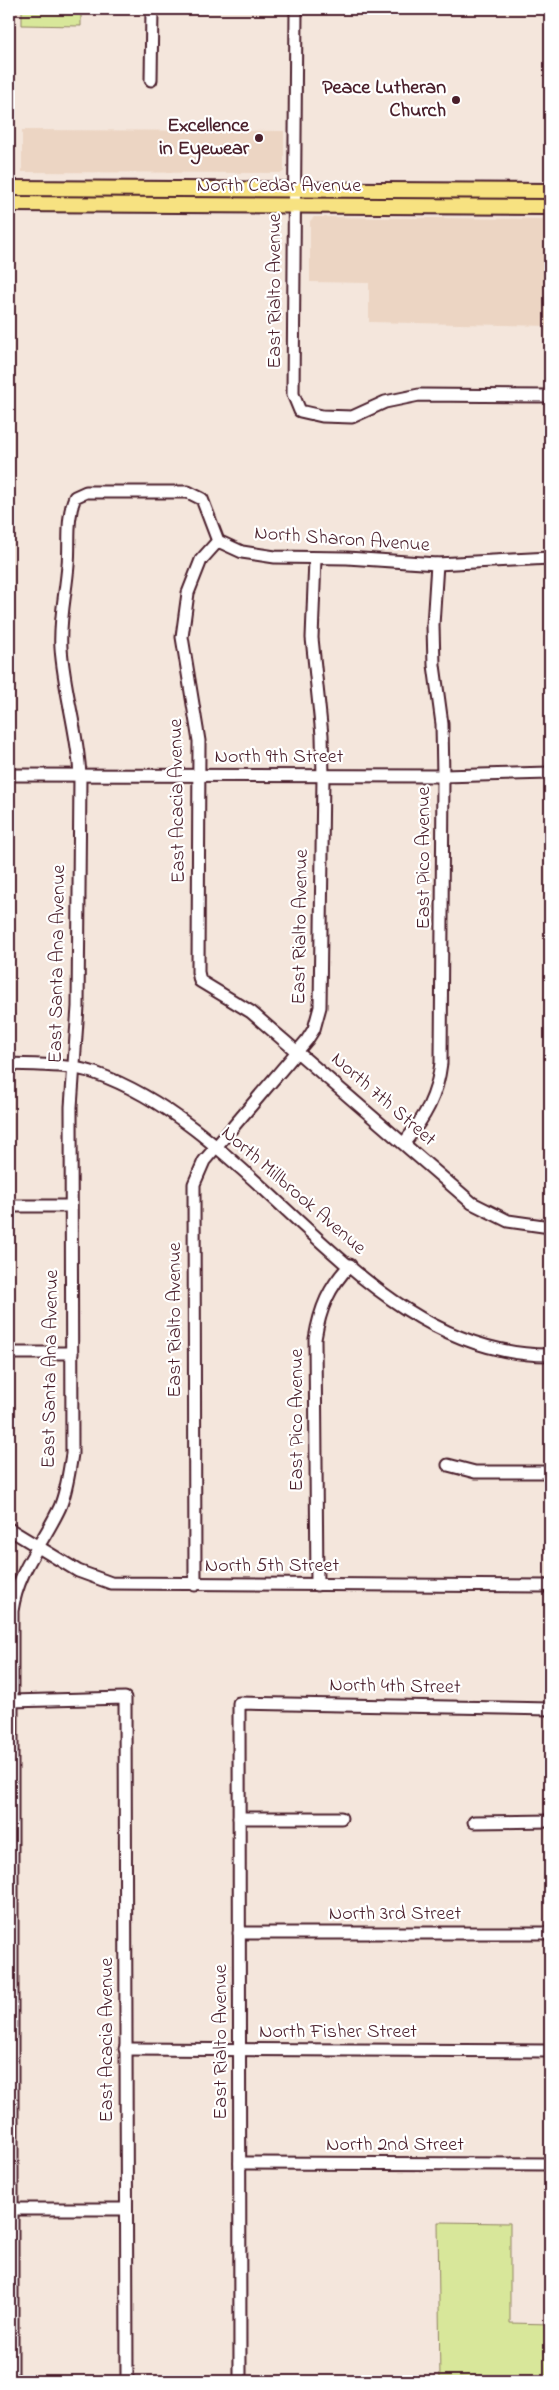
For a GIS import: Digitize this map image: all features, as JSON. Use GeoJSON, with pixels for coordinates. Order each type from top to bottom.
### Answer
{"type":"FeatureCollection","features":[{"type":"Feature","properties":{"kind":"main road","name":"North Cedar Avenue"},"geometry":{"type":"LineString","coordinates":[[9,188],[550,191]]}},
{"type":"Feature","properties":{"kind":"main road","name":"North Cedar Avenue"},"geometry":{"type":"LineString","coordinates":[[9,202],[550,207]]}},
{"type":"Feature","properties":{"kind":"street"},"geometry":{"type":"LineString","coordinates":[[151,80],[152,9]]}},
{"type":"Feature","properties":{"kind":"street","name":"East Rialto Avenue"},"geometry":{"type":"LineString","coordinates":[[296,9],[294,394],[300,411],[322,416],[352,418],[385,402],[419,395],[550,396]]}},
{"type":"Feature","properties":{"kind":"street","name":"East Santa Ana Avenue"},"geometry":{"type":"LineString","coordinates":[[12,2381],[10,1642],[14,1594],[20,1577],[60,1507],[68,1480],[72,1454],[71,1107],[78,1007],[80,776],[78,740],[65,685],[60,645],[70,508],[75,497],[86,492],[188,492],[202,499],[218,541]]}},
{"type":"Feature","properties":{"kind":"street","name":"North Sharon Avenue"},"geometry":{"type":"LineString","coordinates":[[218,541],[227,547],[260,556],[315,559],[347,558],[437,564],[550,558]]}},
{"type":"Feature","properties":{"kind":"street","name":"East Acacia Avenue"},"geometry":{"type":"LineString","coordinates":[[200,981],[198,972],[200,776],[196,715],[182,638],[188,593],[201,560],[218,541]]}},
{"type":"Feature","properties":{"kind":"street","name":"East Rialto Avenue"},"geometry":{"type":"LineString","coordinates":[[195,1585],[193,1197],[197,1173],[215,1147],[314,1029],[320,1006],[323,776],[322,735],[312,638],[315,559]]}},
{"type":"Feature","properties":{"kind":"street","name":"East Pico Avenue"},"geometry":{"type":"LineString","coordinates":[[404,1143],[430,1106],[438,1086],[441,1063],[444,776],[442,724],[434,666],[437,564]]}},
{"type":"Feature","properties":{"kind":"street","name":"North 9th Street"},"geometry":{"type":"LineString","coordinates":[[9,775],[444,776],[550,773]]}},
{"type":"Feature","properties":{"kind":"street","name":"North 7th Street"},"geometry":{"type":"LineString","coordinates":[[200,981],[251,1012],[484,1210],[508,1221],[550,1227]]}},
{"type":"Feature","properties":{"kind":"street","name":"North Millbrook Avenue"},"geometry":{"type":"LineString","coordinates":[[9,1064],[75,1068],[123,1084],[181,1118],[350,1265],[408,1311],[444,1332],[486,1347],[509,1352],[550,1355]]}},
{"type":"Feature","properties":{"kind":"street"},"geometry":{"type":"LineString","coordinates":[[9,1206],[70,1206]]}},
{"type":"Feature","properties":{"kind":"street","name":"East Pico Avenue"},"geometry":{"type":"LineString","coordinates":[[317,1585],[315,1338],[324,1300],[336,1280],[350,1265]]}},
{"type":"Feature","properties":{"kind":"street"},"geometry":{"type":"LineString","coordinates":[[9,1353],[72,1353]]}},
{"type":"Feature","properties":{"kind":"street"},"geometry":{"type":"LineString","coordinates":[[448,1465],[475,1472],[550,1472]]}},
{"type":"Feature","properties":{"kind":"street","name":"North 5th Street"},"geometry":{"type":"LineString","coordinates":[[9,1528],[78,1571],[110,1583],[550,1586]]}},
{"type":"Feature","properties":{"kind":"street","name":"East Acacia Avenue"},"geometry":{"type":"LineString","coordinates":[[11,1701],[125,1698],[126,2381]]}},
{"type":"Feature","properties":{"kind":"street","name":"East Rialto Avenue"},"geometry":{"type":"LineString","coordinates":[[239,1703],[240,2381]]}},
{"type":"Feature","properties":{"kind":"street","name":"North 4th Street"},"geometry":{"type":"LineString","coordinates":[[239,1703],[550,1709]]}},
{"type":"Feature","properties":{"kind":"street"},"geometry":{"type":"LineString","coordinates":[[239,1818],[341,1818]]}},
{"type":"Feature","properties":{"kind":"street"},"geometry":{"type":"LineString","coordinates":[[474,1822],[550,1821]]}},
{"type":"Feature","properties":{"kind":"street","name":"North 3rd Street"},"geometry":{"type":"LineString","coordinates":[[239,1933],[550,1933]]}},
{"type":"Feature","properties":{"kind":"street","name":"North Fisher Street"},"geometry":{"type":"LineString","coordinates":[[125,2049],[550,2051]]}},
{"type":"Feature","properties":{"kind":"street","name":"North 2nd Street"},"geometry":{"type":"LineString","coordinates":[[240,2164],[550,2164]]}},
{"type":"Feature","properties":{"kind":"street"},"geometry":{"type":"LineString","coordinates":[[12,2209],[126,2209]]}},
{"type":"Feature","properties":{"kind":"shaded area"},"geometry":{"type":"Polygon","coordinates":[[[22,130],[284,131],[284,171],[282,173],[22,172],[22,130]]]}},
{"type":"Feature","properties":{"kind":"shaded area"},"geometry":{"type":"Polygon","coordinates":[[[314,217],[550,219],[550,326],[369,322],[369,283],[310,282],[310,221],[314,217]]]}},
{"type":"Feature","properties":{"kind":"green space"},"geometry":{"type":"Polygon","coordinates":[[[22,9],[81,9],[81,26],[22,25],[22,9]]]}},
{"type":"Feature","properties":{"kind":"green space"},"geometry":{"type":"Polygon","coordinates":[[[438,2222],[510,2223],[510,2323],[550,2324],[550,2381],[440,2381],[438,2222]]]}},
{"type":"Feature","properties":{"kind":"place","name":"Peace Lutheran Church"},"geometry":{"type":"Point","coordinates":[456,100]}},
{"type":"Feature","properties":{"kind":"place","name":"Excellence in Eyewear"},"geometry":{"type":"Point","coordinates":[259,138]}}]}
